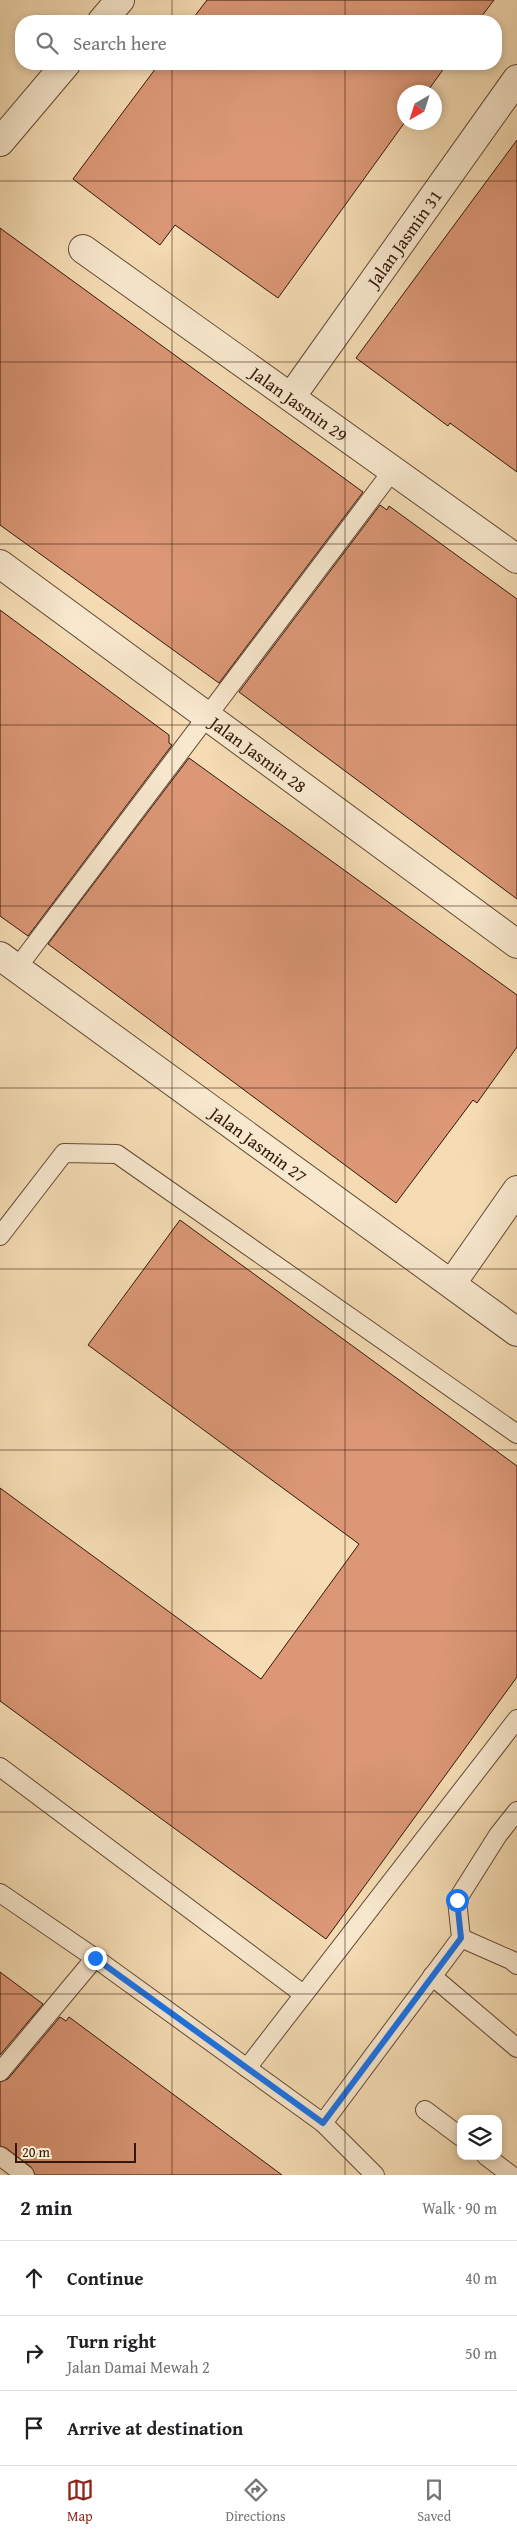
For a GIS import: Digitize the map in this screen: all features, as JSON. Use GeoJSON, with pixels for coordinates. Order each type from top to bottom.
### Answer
{"type":"FeatureCollection","features":[{"type":"Feature","properties":{"kind":"street"},"geometry":{"type":"LineString","coordinates":[[107,15],[120,0]]}},
{"type":"Feature","properties":{"kind":"street"},"geometry":{"type":"LineString","coordinates":[[0,142],[61,70]]}},
{"type":"Feature","properties":{"kind":"street","name":"Jalan Jasmin 31"},"geometry":{"type":"LineString","coordinates":[[291,398],[517,79]]}},
{"type":"Feature","properties":{"kind":"street","name":"Jalan Jasmin 29"},"geometry":{"type":"LineString","coordinates":[[83,249],[517,559]]}},
{"type":"Feature","properties":{"kind":"street","name":"Jalan Jasmin 28"},"geometry":{"type":"LineString","coordinates":[[0,564],[517,944]]}},
{"type":"Feature","properties":{"kind":"street","name":"Jalan Jasmin 27"},"geometry":{"type":"LineString","coordinates":[[8,962],[517,1332]]}},
{"type":"Feature","properties":{"kind":"street"},"geometry":{"type":"LineString","coordinates":[[452,1283],[517,1190]]}},
{"type":"Feature","properties":{"kind":"lane"},"geometry":{"type":"LineString","coordinates":[[8,962],[206,717],[393,470]]}},
{"type":"Feature","properties":{"kind":"lane"},"geometry":{"type":"LineString","coordinates":[[0,1236],[64,1153],[117,1154],[517,1434]]}},
{"type":"Feature","properties":{"kind":"lane"},"geometry":{"type":"LineString","coordinates":[[247,2068],[517,1719]]}},
{"type":"Feature","properties":{"kind":"lane"},"geometry":{"type":"LineString","coordinates":[[0,1767],[303,1994]]}},
{"type":"Feature","properties":{"kind":"lane"},"geometry":{"type":"LineString","coordinates":[[323,2123],[461,1938],[457,1900],[498,1835],[517,1811]]}},
{"type":"Feature","properties":{"kind":"lane"},"geometry":{"type":"LineString","coordinates":[[0,1893],[95,1958],[323,2123],[375,2175]]}},
{"type":"Feature","properties":{"kind":"lane"},"geometry":{"type":"LineString","coordinates":[[461,1938],[511,1960],[517,1965]]}},
{"type":"Feature","properties":{"kind":"lane"},"geometry":{"type":"LineString","coordinates":[[0,2072],[95,1958]]}},
{"type":"Feature","properties":{"kind":"lane"},"geometry":{"type":"LineString","coordinates":[[432,1976],[517,2048]]}},
{"type":"Feature","properties":{"kind":"lane"},"geometry":{"type":"LineString","coordinates":[[425,2110],[457,2134]]}},
{"type":"Feature","properties":{"kind":"lane"},"geometry":{"type":"LineString","coordinates":[[0,2156],[25,2175]]}},
{"type":"Feature","properties":{"kind":"lane"},"geometry":{"type":"LineString","coordinates":[[491,2160],[511,2175]]}},
{"type":"Feature","properties":{"kind":"building"},"geometry":{"type":"Polygon","coordinates":[[[207,0],[494,0],[483,15],[196,15],[207,0]]]}},
{"type":"Feature","properties":{"kind":"building"},"geometry":{"type":"Polygon","coordinates":[[[155,70],[443,70],[432,85],[397,85],[397,130],[399,130],[278,298],[175,225],[160,245],[73,179],[155,70]]]}},
{"type":"Feature","properties":{"kind":"building"},"geometry":{"type":"Polygon","coordinates":[[[517,140],[517,472],[450,423],[448,426],[356,358],[517,140]]]}},
{"type":"Feature","properties":{"kind":"building"},"geometry":{"type":"Polygon","coordinates":[[[0,228],[363,492],[219,683],[0,525],[0,228]]]}},
{"type":"Feature","properties":{"kind":"building"},"geometry":{"type":"Polygon","coordinates":[[[380,505],[387,510],[389,506],[517,599],[517,899],[239,692],[380,505]]]}},
{"type":"Feature","properties":{"kind":"building"},"geometry":{"type":"Polygon","coordinates":[[[0,610],[169,735],[169,743],[172,745],[28,936],[0,916],[0,610]]]}},
{"type":"Feature","properties":{"kind":"building"},"geometry":{"type":"Polygon","coordinates":[[[189,758],[517,995],[517,1047],[477,1103],[473,1100],[396,1203],[48,944],[189,758]]]}},
{"type":"Feature","properties":{"kind":"building"},"geometry":{"type":"Polygon","coordinates":[[[180,1220],[517,1466],[517,1677],[326,1939],[0,1701],[0,1488],[261,1679],[359,1544],[88,1345],[180,1220]]]}},
{"type":"Feature","properties":{"kind":"building"},"geometry":{"type":"Polygon","coordinates":[[[0,1972],[43,2004],[0,2055],[0,1972]]]}},
{"type":"Feature","properties":{"kind":"building"},"geometry":{"type":"Polygon","coordinates":[[[60,2017],[66,2021],[69,2017],[282,2175],[35,2175],[31,2167],[6,2148],[0,2146],[0,2082],[8,2079],[60,2017]]]}},
{"type":"Feature","properties":{"kind":"route"},"geometry":{"type":"LineString","coordinates":[[95,1958],[323,2123],[461,1938],[457,1900]]}}]}
